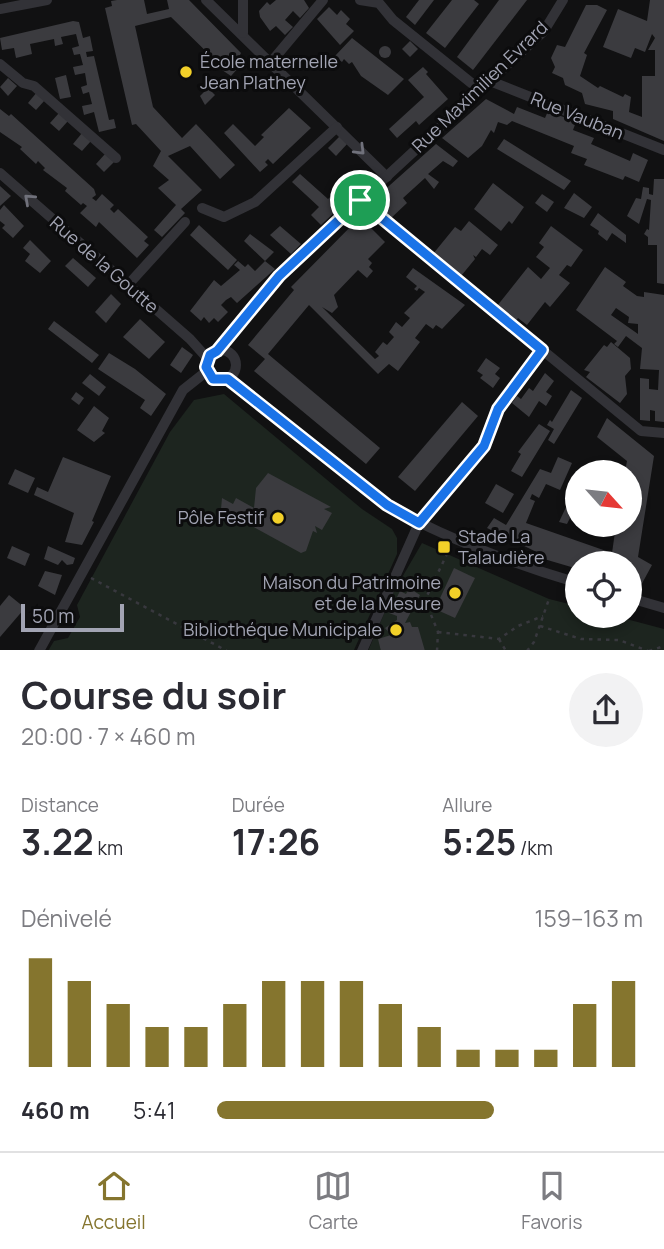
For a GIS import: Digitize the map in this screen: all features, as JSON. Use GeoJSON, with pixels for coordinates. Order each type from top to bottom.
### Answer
{"type":"FeatureCollection","features":[{"type":"Feature","properties":{"kind":"street"},"geometry":{"type":"LineString","coordinates":[[0,9],[47,0]]}},
{"type":"Feature","properties":{"kind":"street"},"geometry":{"type":"LineString","coordinates":[[206,0],[272,61],[387,177]]}},
{"type":"Feature","properties":{"kind":"street"},"geometry":{"type":"LineString","coordinates":[[243,0],[243,33]]}},
{"type":"Feature","properties":{"kind":"street"},"geometry":{"type":"LineString","coordinates":[[272,61],[323,0]]}},
{"type":"Feature","properties":{"kind":"street"},"geometry":{"type":"LineString","coordinates":[[360,0],[383,2],[393,20],[480,90]]}},
{"type":"Feature","properties":{"kind":"street","name":"Rue Maximilien Evrard"},"geometry":{"type":"LineString","coordinates":[[207,358],[217,351],[279,276],[544,31],[563,0]]}},
{"type":"Feature","properties":{"kind":"street"},"geometry":{"type":"LineString","coordinates":[[0,64],[23,83],[34,86],[116,158]]}},
{"type":"Feature","properties":{"kind":"street","name":"Rue Vauban"},"geometry":{"type":"LineString","coordinates":[[490,81],[664,150]]}},
{"type":"Feature","properties":{"kind":"street"},"geometry":{"type":"LineString","coordinates":[[202,208],[225,217],[255,202],[337,127]]}},
{"type":"Feature","properties":{"kind":"street","name":"Rue de la Goutte"},"geometry":{"type":"LineString","coordinates":[[0,173],[190,339],[207,358]]}},
{"type":"Feature","properties":{"kind":"street"},"geometry":{"type":"LineString","coordinates":[[360,200],[641,431],[664,433]]}},
{"type":"Feature","properties":{"kind":"street"},"geometry":{"type":"LineString","coordinates":[[127,286],[185,222]]}},
{"type":"Feature","properties":{"kind":"street"},"geometry":{"type":"LineString","coordinates":[[362,650],[419,523],[484,446],[498,409],[542,350]]}},
{"type":"Feature","properties":{"kind":"street"},"geometry":{"type":"LineString","coordinates":[[217,351],[231,354],[236,362],[234,372],[228,379]]}},
{"type":"Feature","properties":{"kind":"street"},"geometry":{"type":"LineString","coordinates":[[207,358],[207,371],[213,379],[228,379],[387,505],[419,523],[565,579]]}},
{"type":"Feature","properties":{"kind":"street"},"geometry":{"type":"LineString","coordinates":[[39,650],[183,390],[207,371]]}},
{"type":"Feature","properties":{"kind":"street"},"geometry":{"type":"LineString","coordinates":[[642,602],[664,608]]}},
{"type":"Feature","properties":{"kind":"path"},"geometry":{"type":"LineString","coordinates":[[437,650],[438,632],[425,600],[447,554]]}},
{"type":"Feature","properties":{"kind":"path"},"geometry":{"type":"LineString","coordinates":[[82,573],[227,650]]}},
{"type":"Feature","properties":{"kind":"path"},"geometry":{"type":"LineString","coordinates":[[527,650],[540,626],[549,599]]}},
{"type":"Feature","properties":{"kind":"path"},"geometry":{"type":"LineString","coordinates":[[438,632],[499,639],[518,626],[544,616]]}},
{"type":"Feature","properties":{"kind":"path"},"geometry":{"type":"LineString","coordinates":[[540,626],[581,639],[619,640],[648,650],[664,646]]}},
{"type":"Feature","properties":{"kind":"path"},"geometry":{"type":"LineString","coordinates":[[499,639],[506,650]]}},
{"type":"Feature","properties":{"kind":"shaded area"},"geometry":{"type":"Polygon","coordinates":[[[224,394],[362,509],[392,529],[397,538],[397,554],[354,650],[49,650],[54,641],[68,638],[80,617],[77,605],[170,432],[194,400],[224,394]]]}},
{"type":"Feature","properties":{"kind":"shaded area"},"geometry":{"type":"Polygon","coordinates":[[[422,543],[549,599],[565,603],[565,628],[642,628],[642,623],[664,629],[664,650],[368,650],[393,593],[422,543]]]}},
{"type":"Feature","properties":{"kind":"building"},"geometry":{"type":"Polygon","coordinates":[[[144,0],[147,14],[169,9],[167,0],[189,0],[241,53],[236,63],[240,66],[231,76],[219,68],[220,65],[171,17],[135,26],[153,107],[182,138],[196,124],[235,165],[220,179],[190,146],[168,156],[202,190],[181,209],[185,213],[162,237],[154,230],[176,205],[158,188],[169,180],[153,166],[161,151],[136,124],[132,125],[105,8],[112,6],[111,1],[144,0]]]}},
{"type":"Feature","properties":{"kind":"building"},"geometry":{"type":"Polygon","coordinates":[[[276,0],[304,0],[309,8],[300,18],[293,11],[285,20],[293,27],[285,35],[276,26],[270,31],[260,17],[259,11],[267,2],[270,5],[276,0]]]}},
{"type":"Feature","properties":{"kind":"building"},"geometry":{"type":"Polygon","coordinates":[[[419,0],[434,0],[415,25],[406,17],[419,0]]]}},
{"type":"Feature","properties":{"kind":"building"},"geometry":{"type":"Polygon","coordinates":[[[452,0],[474,0],[479,4],[445,48],[426,33],[452,0]]]}},
{"type":"Feature","properties":{"kind":"building"},"geometry":{"type":"Polygon","coordinates":[[[499,0],[527,0],[473,70],[457,57],[499,0]]]}},
{"type":"Feature","properties":{"kind":"building"},"geometry":{"type":"Polygon","coordinates":[[[650,0],[664,0],[664,141],[613,119],[613,111],[585,104],[582,93],[565,85],[563,78],[552,73],[555,67],[551,58],[557,45],[565,47],[586,5],[597,5],[607,10],[584,53],[587,55],[580,76],[598,88],[600,86],[623,97],[625,94],[631,97],[629,112],[642,117],[642,76],[655,76],[655,50],[648,50],[655,38],[652,34],[645,52],[635,48],[631,58],[603,47],[618,9],[647,21],[650,0]]]}},
{"type":"Feature","properties":{"kind":"building"},"geometry":{"type":"Polygon","coordinates":[[[329,7],[337,15],[341,10],[350,19],[346,24],[354,31],[340,45],[317,19],[329,7]]]}},
{"type":"Feature","properties":{"kind":"building"},"geometry":{"type":"Polygon","coordinates":[[[73,21],[79,22],[83,38],[90,36],[93,51],[86,52],[87,57],[94,56],[109,120],[114,119],[116,128],[99,132],[94,112],[84,115],[82,106],[92,104],[89,92],[83,94],[81,87],[87,85],[85,73],[75,75],[73,67],[83,65],[80,54],[74,55],[72,48],[79,46],[76,34],[61,37],[63,44],[55,46],[54,39],[30,44],[32,54],[16,58],[14,48],[2,50],[0,38],[73,21]]]}},
{"type":"Feature","properties":{"kind":"building"},"geometry":{"type":"Polygon","coordinates":[[[352,38],[404,79],[388,95],[361,76],[352,62],[349,64],[344,59],[342,62],[335,56],[352,38]]]}},
{"type":"Feature","properties":{"kind":"building"},"geometry":{"type":"Polygon","coordinates":[[[410,41],[418,49],[410,57],[402,49],[410,41]]]}},
{"type":"Feature","properties":{"kind":"building"},"geometry":{"type":"Polygon","coordinates":[[[385,46],[391,52],[385,58],[379,52],[385,46]]]}},
{"type":"Feature","properties":{"kind":"building"},"geometry":{"type":"Polygon","coordinates":[[[423,67],[448,99],[419,125],[416,121],[397,138],[389,129],[424,97],[408,80],[423,67]]]}},
{"type":"Feature","properties":{"kind":"building"},"geometry":{"type":"Polygon","coordinates":[[[66,75],[71,97],[60,99],[55,78],[66,75]]]}},
{"type":"Feature","properties":{"kind":"building"},"geometry":{"type":"Polygon","coordinates":[[[8,78],[17,86],[8,96],[0,87],[8,78]]]}},
{"type":"Feature","properties":{"kind":"building"},"geometry":{"type":"Polygon","coordinates":[[[208,88],[215,95],[205,105],[200,96],[208,88]]]}},
{"type":"Feature","properties":{"kind":"building"},"geometry":{"type":"Polygon","coordinates":[[[37,92],[45,100],[36,110],[28,103],[37,92]]]}},
{"type":"Feature","properties":{"kind":"building"},"geometry":{"type":"Polygon","coordinates":[[[486,99],[514,114],[517,107],[545,118],[548,111],[576,122],[573,130],[594,138],[591,144],[630,161],[633,153],[648,160],[639,182],[625,176],[623,180],[584,165],[587,159],[571,153],[574,146],[512,121],[507,125],[498,122],[494,133],[491,130],[482,146],[468,158],[442,138],[486,99]]]}},
{"type":"Feature","properties":{"kind":"building"},"geometry":{"type":"Polygon","coordinates":[[[289,108],[311,128],[273,164],[268,159],[265,162],[268,165],[260,172],[224,133],[233,124],[255,146],[264,137],[261,135],[289,108]]]}},
{"type":"Feature","properties":{"kind":"building"},"geometry":{"type":"Polygon","coordinates":[[[0,109],[9,116],[11,114],[94,189],[96,195],[92,198],[96,201],[102,194],[114,205],[110,209],[114,213],[118,209],[148,237],[144,241],[149,245],[137,258],[99,222],[96,227],[80,213],[87,206],[83,203],[81,205],[65,191],[67,188],[43,170],[45,168],[38,161],[36,164],[20,149],[22,147],[0,132],[0,109]]]}},
{"type":"Feature","properties":{"kind":"building"},"geometry":{"type":"Polygon","coordinates":[[[59,113],[68,121],[59,131],[50,123],[59,113]]]}},
{"type":"Feature","properties":{"kind":"building"},"geometry":{"type":"Polygon","coordinates":[[[82,133],[91,141],[82,151],[73,144],[82,133]]]}},
{"type":"Feature","properties":{"kind":"building"},"geometry":{"type":"Polygon","coordinates":[[[340,136],[348,143],[336,156],[328,148],[340,136]]]}},
{"type":"Feature","properties":{"kind":"building"},"geometry":{"type":"Polygon","coordinates":[[[504,139],[571,181],[564,190],[497,149],[504,139]]]}},
{"type":"Feature","properties":{"kind":"building"},"geometry":{"type":"Polygon","coordinates":[[[436,144],[458,161],[453,167],[443,161],[428,174],[439,182],[434,189],[425,178],[403,198],[407,203],[389,220],[371,202],[436,144]]]}},
{"type":"Feature","properties":{"kind":"building"},"geometry":{"type":"Polygon","coordinates":[[[105,154],[114,162],[104,172],[96,164],[105,154]]]}},
{"type":"Feature","properties":{"kind":"building"},"geometry":{"type":"Polygon","coordinates":[[[300,174],[328,199],[346,183],[355,193],[321,225],[311,215],[319,207],[292,182],[300,174]]]}},
{"type":"Feature","properties":{"kind":"building"},"geometry":{"type":"Polygon","coordinates":[[[654,179],[664,179],[664,284],[657,283],[657,245],[648,245],[648,237],[644,234],[649,230],[651,200],[647,199],[639,224],[627,216],[636,198],[641,199],[643,187],[649,188],[649,194],[653,195],[654,179]]]}},
{"type":"Feature","properties":{"kind":"building"},"geometry":{"type":"Polygon","coordinates":[[[493,183],[524,207],[512,224],[509,221],[501,231],[474,209],[493,183]]]}},
{"type":"Feature","properties":{"kind":"building"},"geometry":{"type":"Polygon","coordinates":[[[0,186],[11,196],[0,206],[0,186]]]}},
{"type":"Feature","properties":{"kind":"building"},"geometry":{"type":"Polygon","coordinates":[[[574,193],[592,207],[584,218],[564,208],[574,193]]]}},
{"type":"Feature","properties":{"kind":"building"},"geometry":{"type":"Polygon","coordinates":[[[542,194],[554,202],[547,212],[535,203],[542,194]]]}},
{"type":"Feature","properties":{"kind":"building"},"geometry":{"type":"Polygon","coordinates":[[[4,205],[24,226],[13,238],[2,228],[5,225],[0,221],[0,210],[4,205]]]}},
{"type":"Feature","properties":{"kind":"building"},"geometry":{"type":"Polygon","coordinates":[[[598,213],[626,235],[626,243],[612,233],[607,241],[598,234],[599,231],[590,225],[598,213]]]}},
{"type":"Feature","properties":{"kind":"building"},"geometry":{"type":"Polygon","coordinates":[[[360,217],[385,242],[368,259],[372,263],[369,267],[373,271],[367,278],[358,270],[334,295],[338,307],[332,313],[322,307],[375,359],[379,356],[375,352],[383,342],[387,345],[394,337],[389,332],[396,322],[402,327],[410,318],[404,313],[425,292],[419,288],[417,291],[414,289],[417,286],[406,277],[413,268],[465,305],[442,329],[436,325],[433,329],[426,324],[415,338],[420,342],[398,371],[389,364],[378,374],[309,305],[268,354],[380,448],[366,464],[254,371],[265,359],[248,345],[294,290],[291,287],[360,217]]]}},
{"type":"Feature","properties":{"kind":"building"},"geometry":{"type":"Polygon","coordinates":[[[469,221],[498,245],[490,255],[482,249],[476,257],[473,255],[475,259],[461,276],[433,254],[455,227],[461,231],[469,221]]]}},
{"type":"Feature","properties":{"kind":"building"},"geometry":{"type":"Polygon","coordinates":[[[199,225],[237,260],[228,270],[190,235],[199,225]]]}},
{"type":"Feature","properties":{"kind":"building"},"geometry":{"type":"Polygon","coordinates":[[[280,226],[301,244],[291,254],[270,235],[280,226]]]}},
{"type":"Feature","properties":{"kind":"building"},"geometry":{"type":"Polygon","coordinates":[[[551,226],[583,250],[571,267],[567,265],[559,275],[570,283],[550,307],[545,302],[527,325],[518,318],[516,321],[497,306],[528,267],[541,279],[550,268],[536,257],[544,247],[539,243],[551,226]]]}},
{"type":"Feature","properties":{"kind":"building"},"geometry":{"type":"Polygon","coordinates":[[[250,234],[274,252],[265,261],[244,241],[250,234]]]}},
{"type":"Feature","properties":{"kind":"building"},"geometry":{"type":"Polygon","coordinates":[[[30,240],[51,261],[40,273],[25,261],[30,254],[23,248],[30,240]]]}},
{"type":"Feature","properties":{"kind":"building"},"geometry":{"type":"Polygon","coordinates":[[[73,258],[96,278],[88,287],[65,266],[73,258]]]}},
{"type":"Feature","properties":{"kind":"building"},"geometry":{"type":"Polygon","coordinates":[[[238,261],[245,267],[248,264],[255,271],[265,261],[275,269],[237,303],[231,297],[226,300],[221,305],[228,312],[218,322],[214,318],[209,323],[204,317],[201,321],[190,311],[214,280],[221,286],[240,270],[234,265],[238,261]]]}},
{"type":"Feature","properties":{"kind":"building"},"geometry":{"type":"Polygon","coordinates":[[[605,267],[626,282],[623,286],[637,296],[644,297],[644,292],[664,295],[664,422],[655,421],[655,411],[650,410],[650,421],[640,420],[640,378],[649,379],[649,389],[658,390],[659,370],[640,369],[642,348],[626,336],[618,347],[614,344],[617,341],[576,310],[605,267]],[[616,308],[611,315],[638,334],[638,324],[628,323],[629,317],[616,308]]]}},
{"type":"Feature","properties":{"kind":"building"},"geometry":{"type":"Polygon","coordinates":[[[111,294],[121,304],[106,323],[95,312],[111,294]]]}},
{"type":"Feature","properties":{"kind":"building"},"geometry":{"type":"Polygon","coordinates":[[[140,319],[165,342],[149,359],[123,337],[140,319]]]}},
{"type":"Feature","properties":{"kind":"building"},"geometry":{"type":"Polygon","coordinates":[[[54,321],[99,355],[92,363],[48,329],[54,321]]]}},
{"type":"Feature","properties":{"kind":"building"},"geometry":{"type":"Polygon","coordinates":[[[611,342],[630,358],[631,369],[625,376],[627,394],[620,403],[586,377],[590,372],[584,370],[604,345],[607,347],[611,342]]]}},
{"type":"Feature","properties":{"kind":"building"},"geometry":{"type":"Polygon","coordinates":[[[182,347],[193,355],[181,373],[170,365],[182,347]]]}},
{"type":"Feature","properties":{"kind":"building"},"geometry":{"type":"Polygon","coordinates":[[[109,353],[135,369],[166,394],[151,416],[140,408],[145,400],[98,369],[109,353]]]}},
{"type":"Feature","properties":{"kind":"building"},"geometry":{"type":"Polygon","coordinates":[[[486,358],[500,368],[495,374],[500,378],[493,388],[480,378],[483,375],[477,371],[486,358]]]}},
{"type":"Feature","properties":{"kind":"building"},"geometry":{"type":"Polygon","coordinates":[[[545,373],[554,381],[546,392],[552,396],[546,406],[539,401],[529,417],[512,403],[517,396],[521,399],[529,388],[533,391],[545,373]]]}},
{"type":"Feature","properties":{"kind":"building"},"geometry":{"type":"Polygon","coordinates":[[[90,374],[106,387],[99,396],[82,383],[90,374]]]}},
{"type":"Feature","properties":{"kind":"building"},"geometry":{"type":"Polygon","coordinates":[[[571,390],[582,398],[554,444],[548,440],[554,429],[547,425],[550,420],[552,422],[571,390]]]}},
{"type":"Feature","properties":{"kind":"building"},"geometry":{"type":"Polygon","coordinates":[[[76,392],[84,398],[79,405],[71,399],[76,392]]]}},
{"type":"Feature","properties":{"kind":"building"},"geometry":{"type":"Polygon","coordinates":[[[462,402],[478,416],[415,491],[398,477],[462,402]]]}},
{"type":"Feature","properties":{"kind":"building"},"geometry":{"type":"Polygon","coordinates":[[[94,406],[109,418],[102,431],[105,433],[94,442],[77,430],[94,406]]]}},
{"type":"Feature","properties":{"kind":"building"},"geometry":{"type":"Polygon","coordinates":[[[607,418],[654,456],[642,532],[642,460],[626,460],[597,437],[607,418]]]}},
{"type":"Feature","properties":{"kind":"building"},"geometry":{"type":"Polygon","coordinates":[[[539,424],[550,431],[522,477],[511,471],[521,454],[518,452],[539,424]]]}},
{"type":"Feature","properties":{"kind":"building"},"geometry":{"type":"Polygon","coordinates":[[[63,457],[111,476],[92,521],[94,522],[82,545],[65,542],[74,513],[34,495],[37,487],[48,492],[63,457]]]}},
{"type":"Feature","properties":{"kind":"building"},"geometry":{"type":"Polygon","coordinates":[[[558,457],[565,460],[565,479],[560,490],[546,484],[539,498],[532,494],[530,499],[535,501],[526,523],[606,551],[565,551],[565,565],[544,559],[545,556],[487,528],[494,518],[506,525],[540,469],[551,473],[558,457]]]}},
{"type":"Feature","properties":{"kind":"building"},"geometry":{"type":"Polygon","coordinates":[[[15,469],[35,478],[28,493],[8,484],[15,469]]]}},
{"type":"Feature","properties":{"kind":"building","name":"Pôle Festif"},"geometry":{"type":"Polygon","coordinates":[[[268,473],[331,507],[324,509],[332,513],[322,530],[315,526],[317,533],[313,531],[306,551],[301,553],[221,509],[222,498],[233,504],[236,498],[254,508],[256,488],[268,473]]]}},
{"type":"Feature","properties":{"kind":"building"},"geometry":{"type":"Polygon","coordinates":[[[496,484],[514,494],[503,513],[485,503],[496,484]]]}},
{"type":"Feature","properties":{"kind":"building"},"geometry":{"type":"Polygon","coordinates":[[[565,509],[565,524],[559,522],[565,509]]]}},
{"type":"Feature","properties":{"kind":"building"},"geometry":{"type":"Polygon","coordinates":[[[614,537],[641,537],[639,551],[612,551],[614,537]]]}},
{"type":"Feature","properties":{"kind":"building"},"geometry":{"type":"Polygon","coordinates":[[[12,546],[30,554],[25,566],[7,558],[12,546]]]}},
{"type":"Feature","properties":{"kind":"building"},"geometry":{"type":"Polygon","coordinates":[[[48,546],[75,558],[73,564],[67,565],[62,560],[58,565],[44,559],[48,546]]]}},
{"type":"Feature","properties":{"kind":"building"},"geometry":{"type":"Polygon","coordinates":[[[642,559],[652,565],[642,583],[642,559]]]}},
{"type":"Feature","properties":{"kind":"building","name":"Maison du Patrimoine et de la Mesure"},"geometry":{"type":"Polygon","coordinates":[[[454,568],[475,578],[455,618],[435,609],[454,568]]]}},
{"type":"Feature","properties":{"kind":"building"},"geometry":{"type":"Polygon","coordinates":[[[45,571],[62,575],[55,595],[38,586],[45,571]]]}},
{"type":"Feature","properties":{"kind":"building"},"geometry":{"type":"Polygon","coordinates":[[[409,588],[420,595],[405,623],[410,622],[412,627],[418,627],[425,650],[381,650],[378,639],[391,635],[385,628],[397,620],[397,616],[389,613],[400,591],[406,594],[409,588]]]}},
{"type":"Feature","properties":{"kind":"building"},"geometry":{"type":"Polygon","coordinates":[[[9,595],[25,608],[0,637],[0,606],[9,595]]]}},
{"type":"Feature","properties":{"kind":"place","name":"École maternelle Jean Plathey"},"geometry":{"type":"Point","coordinates":[186,72]}},
{"type":"Feature","properties":{"kind":"place","name":"Pôle Festif"},"geometry":{"type":"Point","coordinates":[278,518]}},
{"type":"Feature","properties":{"kind":"place","name":"Stade La Talaudière"},"geometry":{"type":"Point","coordinates":[444,547]}},
{"type":"Feature","properties":{"kind":"place","name":"Maison du Patrimoine et de la Mesure"},"geometry":{"type":"Point","coordinates":[455,593]}},
{"type":"Feature","properties":{"kind":"place","name":"Bibliothéque Municipale"},"geometry":{"type":"Point","coordinates":[396,630]}},
{"type":"Feature","properties":{"kind":"route"},"geometry":{"type":"LineString","coordinates":[[360,200],[542,350],[498,409],[484,446],[419,523],[387,505],[237,389],[228,379],[213,379],[206,367],[207,358],[217,351],[279,276],[360,200]]}}]}
